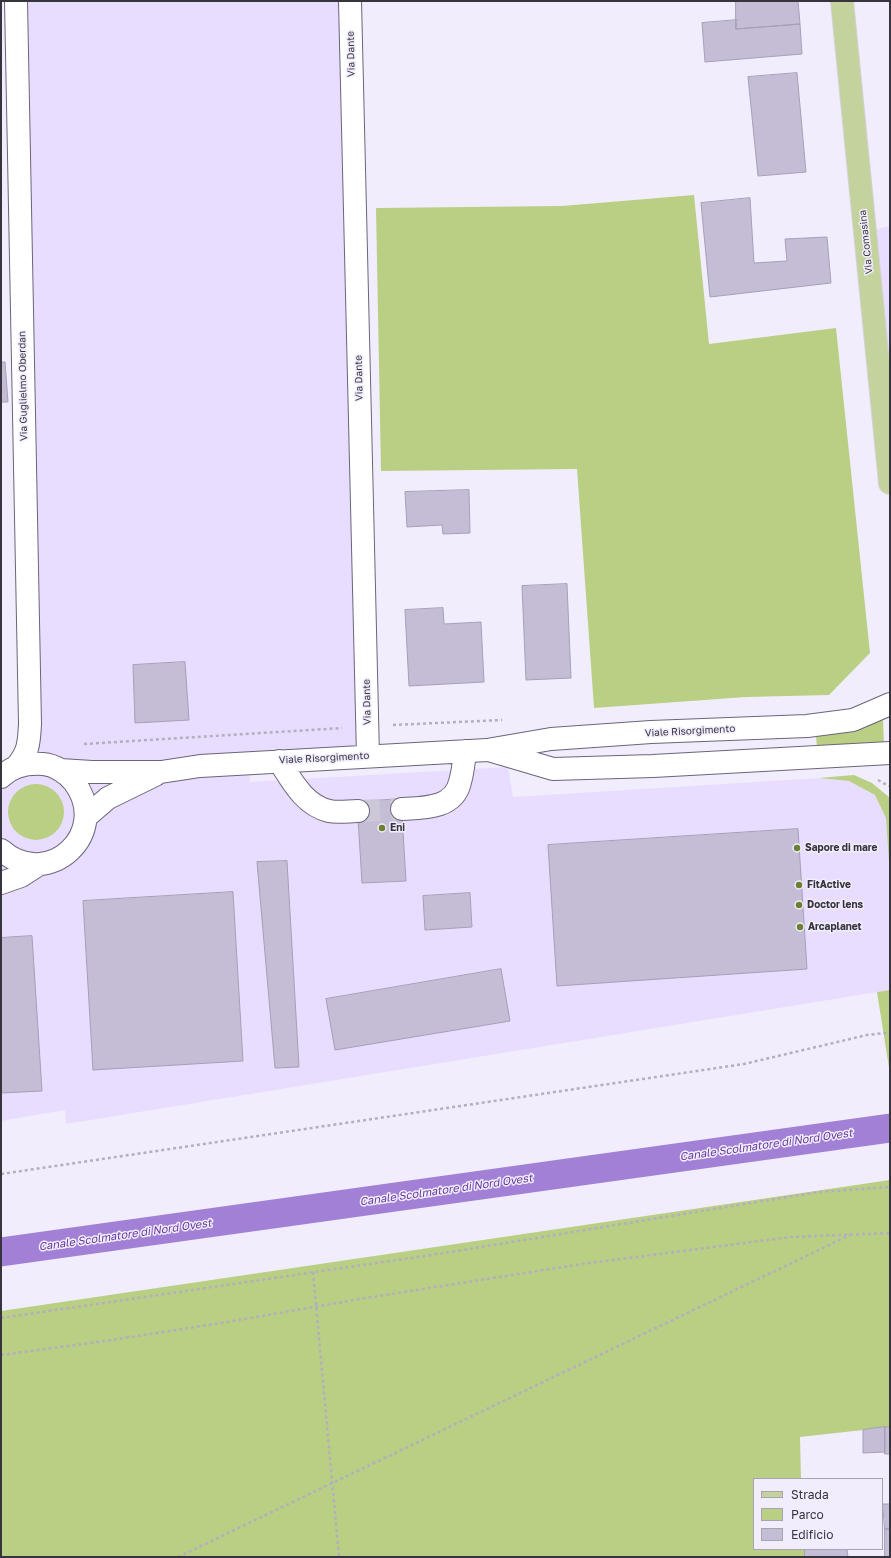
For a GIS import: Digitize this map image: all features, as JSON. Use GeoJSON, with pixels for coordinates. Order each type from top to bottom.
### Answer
{"type":"FeatureCollection","features":[{"type":"Feature","properties":{"kind":"main road","name":"Via Comasina"},"geometry":{"type":"LineString","coordinates":[[842,1],[890,483]]}},
{"type":"Feature","properties":{"kind":"street","name":"Via Guglielmo Oberdan"},"geometry":{"type":"LineString","coordinates":[[5,774],[24,758],[28,748],[30,724],[16,1]]}},
{"type":"Feature","properties":{"kind":"street","name":"Via Dante"},"geometry":{"type":"LineString","coordinates":[[350,1],[368,756]]}},
{"type":"Feature","properties":{"kind":"street","name":"Viale Risorgimento"},"geometry":{"type":"LineString","coordinates":[[161,772],[200,766],[487,750],[551,739],[651,732],[807,726],[853,720],[890,704]]}},
{"type":"Feature","properties":{"kind":"street","name":"Viale Risorgimento"},"geometry":{"type":"LineString","coordinates":[[487,750],[553,769],[653,766],[890,753]]}},
{"type":"Feature","properties":{"kind":"street"},"geometry":{"type":"LineString","coordinates":[[402,809],[429,807],[445,802],[454,795],[460,784],[465,751]]}},
{"type":"Feature","properties":{"kind":"street"},"geometry":{"type":"LineString","coordinates":[[279,761],[304,798],[316,806],[329,811],[358,811]]}},
{"type":"Feature","properties":{"kind":"street"},"geometry":{"type":"LineString","coordinates":[[1,883],[21,876],[38,865],[53,861],[66,855],[80,838],[86,817],[85,802],[80,790],[72,778],[60,770],[46,764],[31,763],[5,774]]}},
{"type":"Feature","properties":{"kind":"street"},"geometry":{"type":"LineString","coordinates":[[60,770],[92,772],[161,772]]}},
{"type":"Feature","properties":{"kind":"street"},"geometry":{"type":"LineString","coordinates":[[86,817],[108,798],[161,772]]}},
{"type":"Feature","properties":{"kind":"street"},"geometry":{"type":"LineString","coordinates":[[1,850],[9,857],[23,863],[38,865]]}},
{"type":"Feature","properties":{"kind":"path"},"geometry":{"type":"LineString","coordinates":[[1,1174],[744,1064],[867,1034],[885,1033],[890,1036]]}},
{"type":"Feature","properties":{"kind":"path"},"geometry":{"type":"LineString","coordinates":[[1,1318],[438,1254],[819,1192],[890,1187]]}},
{"type":"Feature","properties":{"kind":"path"},"geometry":{"type":"LineString","coordinates":[[1,1355],[105,1341],[476,1280],[668,1252],[790,1237],[890,1233]]}},
{"type":"Feature","properties":{"kind":"path"},"geometry":{"type":"LineString","coordinates":[[178,1557],[852,1234]]}},
{"type":"Feature","properties":{"kind":"path"},"geometry":{"type":"LineString","coordinates":[[313,1272],[339,1557]]}},
{"type":"Feature","properties":{"kind":"shaded area"},"geometry":{"type":"Polygon","coordinates":[[[20,1],[344,1],[362,755],[249,763],[250,782],[508,767],[513,797],[819,778],[849,781],[875,795],[886,817],[890,878],[890,990],[66,1124],[65,1110],[1,1121],[1,780],[27,758],[20,1]]]}},
{"type":"Feature","properties":{"kind":"shaded area"},"geometry":{"type":"Polygon","coordinates":[[[890,226],[890,430],[869,231],[890,226]]]}},
{"type":"Feature","properties":{"kind":"green space"},"geometry":{"type":"Polygon","coordinates":[[[694,195],[709,344],[836,328],[870,653],[829,695],[746,697],[594,708],[577,469],[381,471],[376,208],[562,206],[694,195]]]}},
{"type":"Feature","properties":{"kind":"green space"},"geometry":{"type":"Polygon","coordinates":[[[883,720],[884,745],[817,747],[816,736],[856,730],[883,720]]]}},
{"type":"Feature","properties":{"kind":"green space"},"geometry":{"type":"Polygon","coordinates":[[[854,775],[872,783],[890,798],[890,878],[886,818],[875,795],[849,781],[819,778],[854,775]]]}},
{"type":"Feature","properties":{"kind":"green space"},"geometry":{"type":"Polygon","coordinates":[[[30,784],[42,784],[52,788],[60,796],[64,806],[64,818],[60,828],[52,836],[42,840],[30,840],[20,836],[12,828],[8,818],[8,806],[12,796],[20,788],[30,784]]]}},
{"type":"Feature","properties":{"kind":"green space"},"geometry":{"type":"Polygon","coordinates":[[[890,990],[890,1074],[877,992],[890,990]]]}},
{"type":"Feature","properties":{"kind":"green space"},"geometry":{"type":"Polygon","coordinates":[[[890,1180],[890,1427],[800,1437],[801,1478],[753,1478],[753,1550],[805,1550],[805,1557],[1,1557],[1,1311],[890,1180]]]}},
{"type":"Feature","properties":{"kind":"building"},"geometry":{"type":"Polygon","coordinates":[[[736,1],[798,1],[800,24],[736,29],[736,1]]]}},
{"type":"Feature","properties":{"kind":"building"},"geometry":{"type":"Polygon","coordinates":[[[737,20],[736,29],[800,24],[802,54],[705,62],[702,23],[737,20]]]}},
{"type":"Feature","properties":{"kind":"building"},"geometry":{"type":"Polygon","coordinates":[[[797,73],[806,172],[758,176],[748,77],[797,73]]]}},
{"type":"Feature","properties":{"kind":"building"},"geometry":{"type":"Polygon","coordinates":[[[750,198],[754,263],[787,261],[785,239],[827,237],[831,283],[710,297],[701,203],[750,198]]]}},
{"type":"Feature","properties":{"kind":"building"},"geometry":{"type":"Polygon","coordinates":[[[1,362],[5,362],[8,402],[1,402],[1,362]]]}},
{"type":"Feature","properties":{"kind":"building"},"geometry":{"type":"Polygon","coordinates":[[[469,490],[470,533],[443,534],[442,525],[407,527],[405,492],[469,490]]]}},
{"type":"Feature","properties":{"kind":"building"},"geometry":{"type":"Polygon","coordinates":[[[567,584],[571,678],[526,680],[522,586],[567,584]]]}},
{"type":"Feature","properties":{"kind":"building"},"geometry":{"type":"Polygon","coordinates":[[[443,608],[444,624],[481,622],[484,682],[409,686],[405,610],[443,608]]]}},
{"type":"Feature","properties":{"kind":"building"},"geometry":{"type":"Polygon","coordinates":[[[185,662],[189,720],[135,723],[133,665],[185,662]]]}},
{"type":"Feature","properties":{"kind":"building"},"geometry":{"type":"Polygon","coordinates":[[[401,799],[406,881],[362,883],[357,802],[401,799]]]}},
{"type":"Feature","properties":{"kind":"building"},"geometry":{"type":"Polygon","coordinates":[[[798,829],[807,969],[557,986],[548,845],[798,829]]]}},
{"type":"Feature","properties":{"kind":"building"},"geometry":{"type":"Polygon","coordinates":[[[287,861],[299,1067],[275,1068],[257,862],[287,861]]]}},
{"type":"Feature","properties":{"kind":"building"},"geometry":{"type":"Polygon","coordinates":[[[233,892],[243,1061],[93,1070],[83,901],[233,892]]]}},
{"type":"Feature","properties":{"kind":"building"},"geometry":{"type":"Polygon","coordinates":[[[470,893],[472,927],[425,930],[423,896],[470,893]]]}},
{"type":"Feature","properties":{"kind":"building"},"geometry":{"type":"Polygon","coordinates":[[[32,936],[42,1091],[1,1093],[1,938],[32,936]]]}},
{"type":"Feature","properties":{"kind":"building"},"geometry":{"type":"Polygon","coordinates":[[[501,969],[510,1021],[335,1050],[326,999],[501,969]]]}},
{"type":"Feature","properties":{"kind":"building"},"geometry":{"type":"Polygon","coordinates":[[[885,1427],[890,1427],[890,1454],[885,1454],[885,1427]]]}},
{"type":"Feature","properties":{"kind":"building"},"geometry":{"type":"Polygon","coordinates":[[[885,1427],[885,1452],[863,1453],[863,1430],[885,1427]]]}},
{"type":"Feature","properties":{"kind":"building"},"geometry":{"type":"Polygon","coordinates":[[[883,1504],[890,1504],[890,1529],[885,1529],[883,1504]]]}},
{"type":"Feature","properties":{"kind":"building"},"geometry":{"type":"Polygon","coordinates":[[[885,1529],[890,1529],[890,1557],[885,1557],[885,1529]]]}},
{"type":"Feature","properties":{"kind":"building"},"geometry":{"type":"Polygon","coordinates":[[[805,1550],[847,1550],[848,1557],[805,1557],[805,1550]]]}},
{"type":"Feature","properties":{"kind":"waterway","name":"Canale Scolmatore di Nord Ovest"},"geometry":{"type":"LineString","coordinates":[[1,1252],[890,1128]]}},
{"type":"Feature","properties":{"kind":"tunnel"},"geometry":{"type":"LineString","coordinates":[[358,811],[402,809]]}},
{"type":"Feature","properties":{"kind":"place","name":"Eni"},"geometry":{"type":"Point","coordinates":[382,828]}},
{"type":"Feature","properties":{"kind":"place","name":"Sapore di mare"},"geometry":{"type":"Point","coordinates":[797,848]}},
{"type":"Feature","properties":{"kind":"place","name":"FitActive"},"geometry":{"type":"Point","coordinates":[799,885]}},
{"type":"Feature","properties":{"kind":"place","name":"Doctor lens"},"geometry":{"type":"Point","coordinates":[799,905]}},
{"type":"Feature","properties":{"kind":"place","name":"Arcaplanet"},"geometry":{"type":"Point","coordinates":[800,927]}}]}
